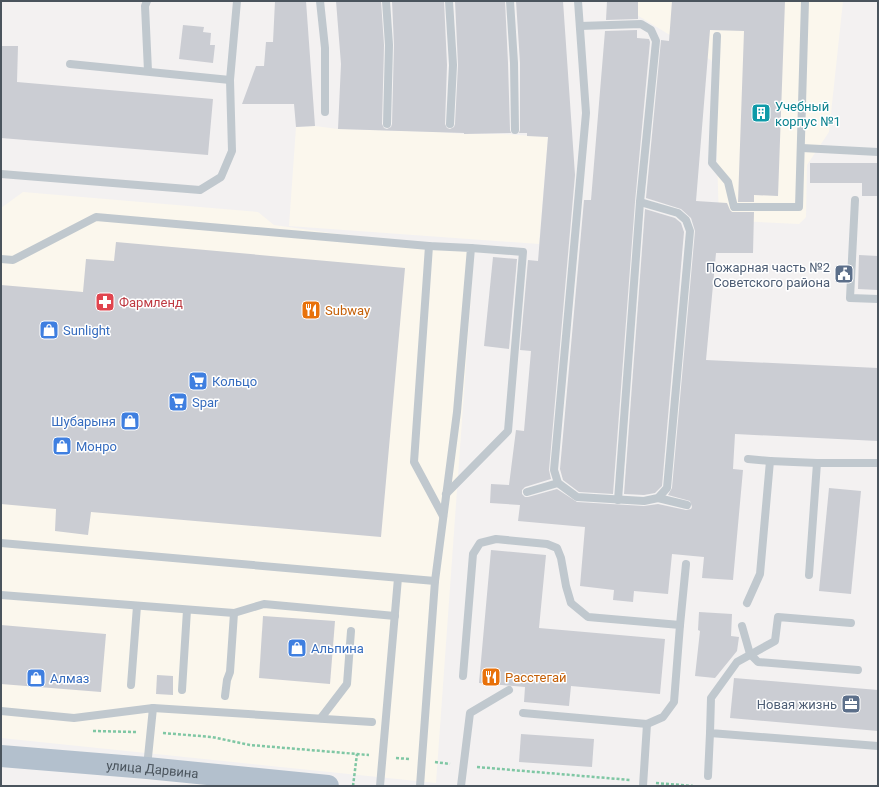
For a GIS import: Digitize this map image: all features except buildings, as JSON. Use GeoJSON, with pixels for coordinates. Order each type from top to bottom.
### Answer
{"type":"FeatureCollection","features":[{"type":"Feature","properties":{"kind":"main road","name":"улица Дарвина"},"geometry":{"type":"LineString","coordinates":[[1,756],[147,768],[328,786]]}},
{"type":"Feature","properties":{"kind":"lane"},"geometry":{"type":"LineString","coordinates":[[147,1],[145,6],[148,71]]}},
{"type":"Feature","properties":{"kind":"lane"},"geometry":{"type":"LineString","coordinates":[[1,174],[200,190],[221,176],[232,151],[230,80],[237,1]]}},
{"type":"Feature","properties":{"kind":"lane"},"geometry":{"type":"LineString","coordinates":[[320,1],[325,48],[325,112]]}},
{"type":"Feature","properties":{"kind":"lane"},"geometry":{"type":"LineString","coordinates":[[386,1],[389,45],[387,124]]}},
{"type":"Feature","properties":{"kind":"lane"},"geometry":{"type":"LineString","coordinates":[[449,1],[453,66],[450,124]]}},
{"type":"Feature","properties":{"kind":"lane"},"geometry":{"type":"LineString","coordinates":[[510,1],[514,63],[515,130]]}},
{"type":"Feature","properties":{"kind":"lane"},"geometry":{"type":"LineString","coordinates":[[578,1],[586,113],[554,470],[558,483],[577,497],[644,501],[658,498],[687,505]]}},
{"type":"Feature","properties":{"kind":"lane"},"geometry":{"type":"LineString","coordinates":[[717,36],[712,163],[728,182],[734,207],[799,207],[802,148],[805,1]]}},
{"type":"Feature","properties":{"kind":"lane"},"geometry":{"type":"LineString","coordinates":[[580,26],[641,24],[651,30],[656,41],[640,202],[618,500]]}},
{"type":"Feature","properties":{"kind":"lane"},"geometry":{"type":"LineString","coordinates":[[70,64],[230,80]]}},
{"type":"Feature","properties":{"kind":"lane"},"geometry":{"type":"LineString","coordinates":[[802,148],[878,152]]}},
{"type":"Feature","properties":{"kind":"lane"},"geometry":{"type":"LineString","coordinates":[[855,200],[850,298],[878,299]]}},
{"type":"Feature","properties":{"kind":"lane"},"geometry":{"type":"LineString","coordinates":[[640,202],[678,213],[686,220],[690,231],[667,488],[658,498]]}},
{"type":"Feature","properties":{"kind":"lane"},"geometry":{"type":"LineString","coordinates":[[1,259],[13,260],[96,217],[429,246],[523,252],[508,431],[446,494]]}},
{"type":"Feature","properties":{"kind":"lane"},"geometry":{"type":"LineString","coordinates":[[429,246],[414,462],[443,516]]}},
{"type":"Feature","properties":{"kind":"lane"},"geometry":{"type":"LineString","coordinates":[[420,786],[435,581],[457,412],[471,248]]}},
{"type":"Feature","properties":{"kind":"lane"},"geometry":{"type":"LineString","coordinates":[[748,459],[817,463],[878,463]]}},
{"type":"Feature","properties":{"kind":"lane"},"geometry":{"type":"LineString","coordinates":[[746,603],[760,574],[770,461]]}},
{"type":"Feature","properties":{"kind":"lane"},"geometry":{"type":"LineString","coordinates":[[808,575],[817,463]]}},
{"type":"Feature","properties":{"kind":"lane"},"geometry":{"type":"LineString","coordinates":[[527,492],[558,483]]}},
{"type":"Feature","properties":{"kind":"lane"},"geometry":{"type":"LineString","coordinates":[[463,676],[474,554],[480,543],[496,539],[547,544],[557,548],[561,558],[571,603],[588,617],[680,625]]}},
{"type":"Feature","properties":{"kind":"lane"},"geometry":{"type":"LineString","coordinates":[[1,543],[435,581]]}},
{"type":"Feature","properties":{"kind":"lane"},"geometry":{"type":"LineString","coordinates":[[523,713],[647,724],[663,717],[674,702],[686,564]]}},
{"type":"Feature","properties":{"kind":"lane"},"geometry":{"type":"LineString","coordinates":[[380,786],[398,578]]}},
{"type":"Feature","properties":{"kind":"lane"},"geometry":{"type":"LineString","coordinates":[[1,595],[234,613],[264,604],[395,616]]}},
{"type":"Feature","properties":{"kind":"lane"},"geometry":{"type":"LineString","coordinates":[[131,685],[137,606]]}},
{"type":"Feature","properties":{"kind":"lane"},"geometry":{"type":"LineString","coordinates":[[182,690],[187,610]]}},
{"type":"Feature","properties":{"kind":"lane"},"geometry":{"type":"LineString","coordinates":[[225,696],[227,680],[230,672],[234,613]]}},
{"type":"Feature","properties":{"kind":"lane"},"geometry":{"type":"LineString","coordinates":[[708,776],[711,698],[737,662],[775,641],[778,617],[851,623]]}},
{"type":"Feature","properties":{"kind":"lane"},"geometry":{"type":"LineString","coordinates":[[742,626],[750,654],[758,662],[858,670]]}},
{"type":"Feature","properties":{"kind":"lane"},"geometry":{"type":"LineString","coordinates":[[321,718],[347,684],[351,631]]}},
{"type":"Feature","properties":{"kind":"lane"},"geometry":{"type":"LineString","coordinates":[[461,786],[470,713],[509,690]]}},
{"type":"Feature","properties":{"kind":"lane"},"geometry":{"type":"LineString","coordinates":[[147,768],[153,708]]}},
{"type":"Feature","properties":{"kind":"lane"},"geometry":{"type":"LineString","coordinates":[[1,711],[74,718],[153,708],[372,722]]}},
{"type":"Feature","properties":{"kind":"lane"},"geometry":{"type":"LineString","coordinates":[[643,784],[647,724]]}},
{"type":"Feature","properties":{"kind":"lane"},"geometry":{"type":"LineString","coordinates":[[710,734],[878,746]]}},
{"type":"Feature","properties":{"kind":"path"},"geometry":{"type":"LineString","coordinates":[[87,731],[151,732],[212,737],[250,745],[422,760],[464,766],[643,784],[693,786]]}},
{"type":"Feature","properties":{"kind":"path"},"geometry":{"type":"LineString","coordinates":[[353,786],[357,754]]}},
{"type":"Feature","properties":{"kind":"shaded area"},"geometry":{"type":"Polygon","coordinates":[[[614,1],[843,1],[829,132],[807,165],[806,217],[799,224],[719,220],[714,62],[614,1]]]}},
{"type":"Feature","properties":{"kind":"shaded area"},"geometry":{"type":"Polygon","coordinates":[[[315,126],[338,129],[503,134],[548,137],[539,244],[289,226],[296,127],[315,126]]]}},
{"type":"Feature","properties":{"kind":"shaded area"},"geometry":{"type":"Polygon","coordinates":[[[23,192],[258,212],[274,225],[474,253],[436,783],[1,738],[1,208],[23,192]]]}},
{"type":"Feature","properties":{"kind":"place","name":"Учебный корпус №1"},"geometry":{"type":"Point","coordinates":[761,113]}},
{"type":"Feature","properties":{"kind":"place","name":"Пожарная часть №2 Советского района"},"geometry":{"type":"Point","coordinates":[844,274]}},
{"type":"Feature","properties":{"kind":"place","name":"Фармленд"},"geometry":{"type":"Point","coordinates":[105,302]}},
{"type":"Feature","properties":{"kind":"place","name":"Subway"},"geometry":{"type":"Point","coordinates":[311,310]}},
{"type":"Feature","properties":{"kind":"place","name":"Sunlight"},"geometry":{"type":"Point","coordinates":[49,330]}},
{"type":"Feature","properties":{"kind":"place","name":"Кольцо"},"geometry":{"type":"Point","coordinates":[198,381]}},
{"type":"Feature","properties":{"kind":"place","name":"Spar"},"geometry":{"type":"Point","coordinates":[178,402]}},
{"type":"Feature","properties":{"kind":"place","name":"Шубарыня"},"geometry":{"type":"Point","coordinates":[130,421]}},
{"type":"Feature","properties":{"kind":"place","name":"Монро"},"geometry":{"type":"Point","coordinates":[62,446]}},
{"type":"Feature","properties":{"kind":"place","name":"Альпина"},"geometry":{"type":"Point","coordinates":[297,648]}},
{"type":"Feature","properties":{"kind":"place","name":"Расстегай"},"geometry":{"type":"Point","coordinates":[491,677]}},
{"type":"Feature","properties":{"kind":"place","name":"Алмаз"},"geometry":{"type":"Point","coordinates":[36,678]}},
{"type":"Feature","properties":{"kind":"place","name":"Новая жизнь"},"geometry":{"type":"Point","coordinates":[851,704]}}]}
